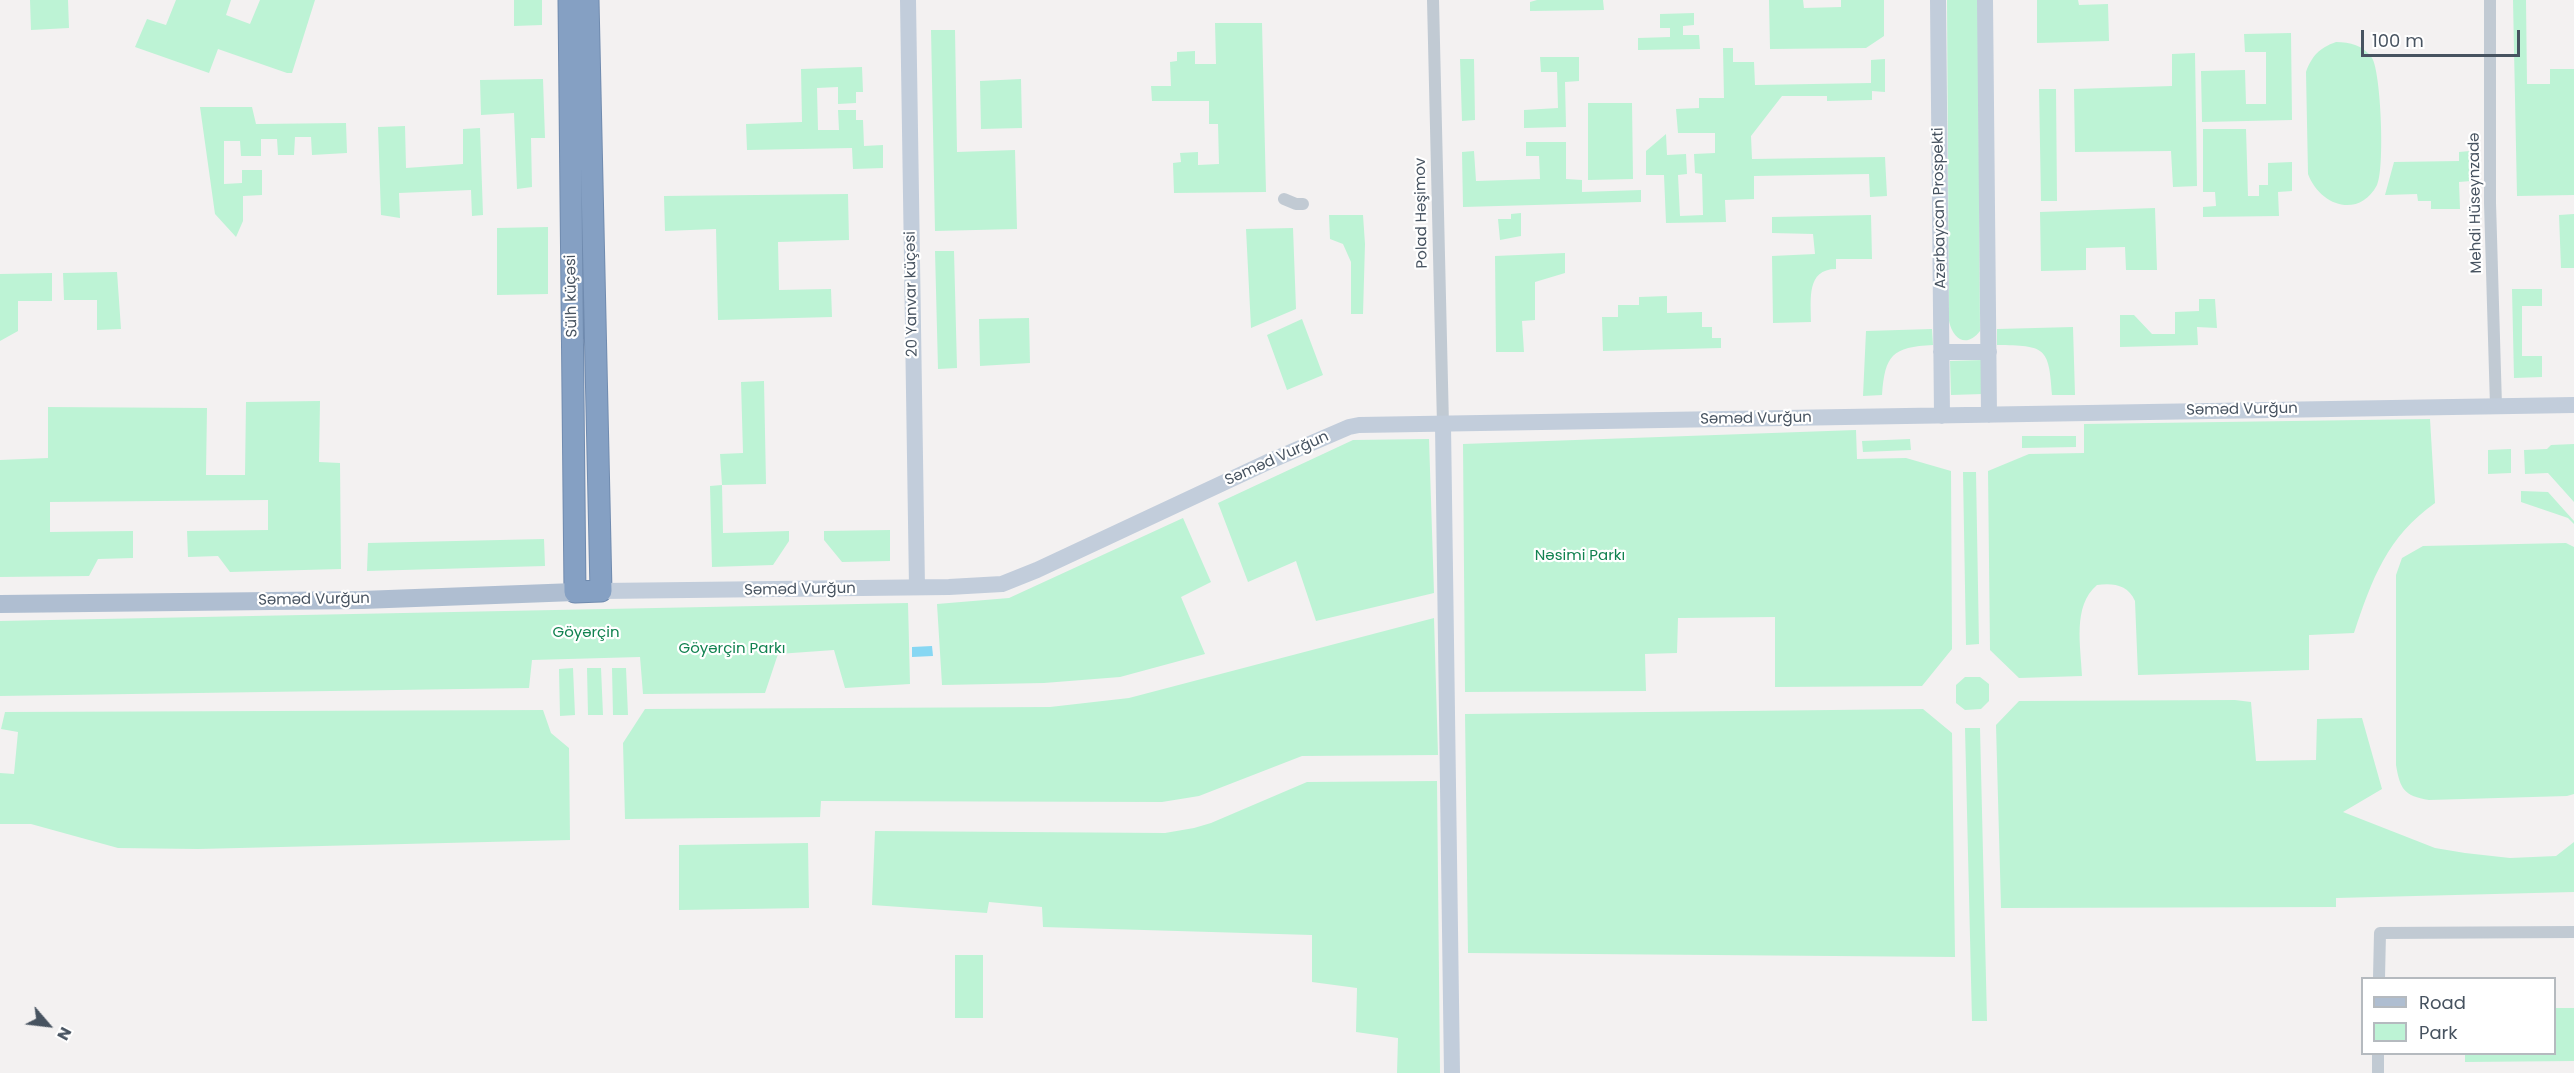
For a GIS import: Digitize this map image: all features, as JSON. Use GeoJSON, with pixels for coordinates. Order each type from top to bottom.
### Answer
{"type":"FeatureCollection","features":[{"type":"Feature","properties":{"kind":"highway","name":"Sülh küçəsi"},"geometry":{"type":"LineString","coordinates":[[569,0],[575,592]]}},
{"type":"Feature","properties":{"kind":"highway","name":"Sülh küçəsi"},"geometry":{"type":"LineString","coordinates":[[588,0],[601,591]]}},
{"type":"Feature","properties":{"kind":"highway"},"geometry":{"type":"LineString","coordinates":[[571,270],[594,269]]}},
{"type":"Feature","properties":{"kind":"highway","name":"Səməd Vurğun"},"geometry":{"type":"LineString","coordinates":[[575,592],[601,591]]}},
{"type":"Feature","properties":{"kind":"main road","name":"20 Yanvar küçəsi"},"geometry":{"type":"LineString","coordinates":[[908,0],[917,587]]}},
{"type":"Feature","properties":{"kind":"main road","name":"Azərbaycan Prospekti"},"geometry":{"type":"LineString","coordinates":[[1938,0],[1942,416]]}},
{"type":"Feature","properties":{"kind":"main road"},"geometry":{"type":"LineString","coordinates":[[1985,0],[1989,415]]}},
{"type":"Feature","properties":{"kind":"main road"},"geometry":{"type":"LineString","coordinates":[[1941,352],[1989,352]]}},
{"type":"Feature","properties":{"kind":"main road","name":"Səməd Vurğun"},"geometry":{"type":"LineString","coordinates":[[601,591],[987,585],[1019,578],[1270,461],[1349,428],[1369,425],[2574,405]]}},
{"type":"Feature","properties":{"kind":"main road"},"geometry":{"type":"LineString","coordinates":[[1443,424],[1452,1073]]}},
{"type":"Feature","properties":{"kind":"main road","name":"Səməd Vurğun"},"geometry":{"type":"LineString","coordinates":[[0,604],[362,600],[575,592]]}},
{"type":"Feature","properties":{"kind":"street","name":"Polad Həşimov"},"geometry":{"type":"LineString","coordinates":[[1433,0],[1443,424]]}},
{"type":"Feature","properties":{"kind":"street","name":"Mehdi Hüseynzadə"},"geometry":{"type":"LineString","coordinates":[[2490,0],[2490,203],[2496,406]]}},
{"type":"Feature","properties":{"kind":"street"},"geometry":{"type":"LineString","coordinates":[[1284,199],[1302,204]]}},
{"type":"Feature","properties":{"kind":"street"},"geometry":{"type":"LineString","coordinates":[[2379,977],[2379,933],[2574,932]]}},
{"type":"Feature","properties":{"kind":"street"},"geometry":{"type":"LineString","coordinates":[[2378,1073],[2379,1055]]}},
{"type":"Feature","properties":{"kind":"green space"},"geometry":{"type":"Polygon","coordinates":[[[30,0],[68,0],[69,28],[31,30],[30,0]]]}},
{"type":"Feature","properties":{"kind":"green space"},"geometry":{"type":"Polygon","coordinates":[[[176,0],[231,0],[226,15],[250,24],[260,0],[315,0],[292,73],[218,49],[209,73],[135,47],[147,19],[166,25],[176,0]]]}},
{"type":"Feature","properties":{"kind":"green space"},"geometry":{"type":"Polygon","coordinates":[[[514,0],[542,0],[542,25],[514,26],[514,0]]]}},
{"type":"Feature","properties":{"kind":"green space"},"geometry":{"type":"Polygon","coordinates":[[[1537,0],[1603,0],[1604,10],[1530,11],[1530,2],[1537,0]]]}},
{"type":"Feature","properties":{"kind":"green space"},"geometry":{"type":"Polygon","coordinates":[[[1769,0],[1803,0],[1804,8],[1841,7],[1841,0],[1884,0],[1884,36],[1866,48],[1770,49],[1769,0]]]}},
{"type":"Feature","properties":{"kind":"green space"},"geometry":{"type":"Polygon","coordinates":[[[1947,0],[1978,0],[1980,331],[1966,340],[1957,337],[1949,321],[1947,0]]]}},
{"type":"Feature","properties":{"kind":"green space"},"geometry":{"type":"Polygon","coordinates":[[[2037,0],[2078,0],[2079,5],[2108,4],[2109,41],[2037,43],[2037,0]]]}},
{"type":"Feature","properties":{"kind":"green space"},"geometry":{"type":"Polygon","coordinates":[[[2513,0],[2526,0],[2527,84],[2550,84],[2550,69],[2574,69],[2574,195],[2517,196],[2513,0]]]}},
{"type":"Feature","properties":{"kind":"green space"},"geometry":{"type":"Polygon","coordinates":[[[1694,13],[1694,25],[1683,26],[1683,35],[1699,35],[1700,49],[1638,50],[1638,38],[1670,37],[1670,28],[1660,28],[1660,14],[1694,13]]]}},
{"type":"Feature","properties":{"kind":"green space"},"geometry":{"type":"Polygon","coordinates":[[[1215,23],[1262,23],[1266,192],[1174,193],[1173,163],[1181,162],[1180,153],[1198,152],[1198,165],[1219,164],[1218,124],[1209,124],[1209,101],[1152,101],[1151,86],[1171,86],[1170,62],[1177,61],[1177,52],[1195,51],[1195,64],[1216,64],[1215,23]]]}},
{"type":"Feature","properties":{"kind":"green space"},"geometry":{"type":"Polygon","coordinates":[[[931,30],[955,30],[957,152],[1015,150],[1017,229],[935,231],[931,30]]]}},
{"type":"Feature","properties":{"kind":"green space"},"geometry":{"type":"Polygon","coordinates":[[[2291,33],[2292,120],[2202,122],[2201,71],[2245,70],[2246,104],[2266,104],[2266,52],[2245,52],[2244,34],[2291,33]]]}},
{"type":"Feature","properties":{"kind":"green space"},"geometry":{"type":"Polygon","coordinates":[[[2336,42],[2356,45],[2372,58],[2380,100],[2381,160],[2377,185],[2369,196],[2350,205],[2330,201],[2321,194],[2308,174],[2306,72],[2317,53],[2336,42]]]}},
{"type":"Feature","properties":{"kind":"green space"},"geometry":{"type":"Polygon","coordinates":[[[1723,48],[1733,48],[1733,62],[1754,62],[1755,85],[1871,83],[1871,60],[1885,59],[1885,92],[1872,91],[1872,100],[1827,101],[1827,96],[1782,96],[1751,136],[1752,159],[1885,157],[1887,196],[1870,197],[1869,174],[1754,176],[1754,199],[1725,200],[1726,222],[1666,223],[1664,175],[1646,175],[1646,151],[1666,134],[1667,155],[1686,154],[1687,174],[1678,175],[1680,216],[1703,215],[1702,174],[1695,173],[1694,154],[1715,153],[1715,133],[1678,133],[1676,109],[1699,108],[1699,98],[1724,98],[1723,48]]]}},
{"type":"Feature","properties":{"kind":"green space"},"geometry":{"type":"Polygon","coordinates":[[[2195,53],[2197,186],[2173,187],[2171,151],[2075,152],[2074,89],[2172,86],[2172,54],[2195,53]]]}},
{"type":"Feature","properties":{"kind":"green space"},"geometry":{"type":"Polygon","coordinates":[[[1540,57],[1579,57],[1579,81],[1565,82],[1566,127],[1524,128],[1524,110],[1558,108],[1557,72],[1541,72],[1540,57]]]}},
{"type":"Feature","properties":{"kind":"green space"},"geometry":{"type":"Polygon","coordinates":[[[1460,59],[1474,59],[1475,120],[1462,121],[1460,59]]]}},
{"type":"Feature","properties":{"kind":"green space"},"geometry":{"type":"Polygon","coordinates":[[[862,67],[863,92],[856,92],[856,103],[838,104],[838,87],[817,88],[818,130],[839,130],[838,110],[856,110],[856,120],[863,120],[864,146],[883,145],[883,168],[853,169],[852,148],[747,150],[746,124],[802,122],[801,69],[862,67]]]}},
{"type":"Feature","properties":{"kind":"green space"},"geometry":{"type":"Polygon","coordinates":[[[543,79],[545,138],[531,138],[532,187],[517,189],[514,113],[481,115],[480,80],[543,79]]]}},
{"type":"Feature","properties":{"kind":"green space"},"geometry":{"type":"Polygon","coordinates":[[[1021,79],[1022,128],[981,129],[980,81],[1021,79]]]}},
{"type":"Feature","properties":{"kind":"green space"},"geometry":{"type":"Polygon","coordinates":[[[2039,89],[2056,89],[2057,201],[2041,201],[2039,89]]]}},
{"type":"Feature","properties":{"kind":"green space"},"geometry":{"type":"Polygon","coordinates":[[[1588,103],[1632,103],[1633,179],[1588,180],[1588,103]]]}},
{"type":"Feature","properties":{"kind":"green space"},"geometry":{"type":"Polygon","coordinates":[[[200,107],[252,107],[256,124],[346,123],[347,153],[312,155],[311,137],[295,137],[294,155],[278,155],[277,139],[261,139],[261,156],[241,156],[240,141],[224,141],[224,184],[242,183],[242,170],[262,170],[262,195],[243,196],[243,221],[236,237],[215,214],[200,107]]]}},
{"type":"Feature","properties":{"kind":"green space"},"geometry":{"type":"Polygon","coordinates":[[[405,126],[406,168],[463,164],[463,129],[480,128],[483,215],[472,216],[471,190],[399,193],[400,218],[381,215],[378,127],[405,126]]]}},
{"type":"Feature","properties":{"kind":"green space"},"geometry":{"type":"Polygon","coordinates":[[[2203,129],[2246,129],[2248,196],[2259,196],[2259,185],[2268,185],[2268,163],[2292,162],[2292,191],[2278,192],[2279,216],[2203,217],[2203,207],[2216,206],[2215,192],[2203,192],[2203,129]]]}},
{"type":"Feature","properties":{"kind":"green space"},"geometry":{"type":"Polygon","coordinates":[[[1526,142],[1566,142],[1566,179],[1582,180],[1582,192],[1641,190],[1641,202],[1463,207],[1462,152],[1474,151],[1476,181],[1540,179],[1539,156],[1526,156],[1526,142]]]}},
{"type":"Feature","properties":{"kind":"green space"},"geometry":{"type":"Polygon","coordinates":[[[2470,151],[2471,181],[2459,182],[2460,209],[2431,209],[2431,201],[2418,201],[2417,194],[2385,195],[2394,162],[2459,161],[2459,152],[2470,151]]]}},
{"type":"Feature","properties":{"kind":"green space"},"geometry":{"type":"Polygon","coordinates":[[[848,194],[849,240],[778,242],[779,290],[831,289],[832,317],[718,320],[716,229],[665,231],[664,196],[848,194]]]}},
{"type":"Feature","properties":{"kind":"green space"},"geometry":{"type":"Polygon","coordinates":[[[2155,208],[2157,270],[2126,270],[2125,247],[2086,248],[2086,270],[2041,271],[2040,212],[2155,208]]]}},
{"type":"Feature","properties":{"kind":"green space"},"geometry":{"type":"Polygon","coordinates":[[[1521,213],[1521,236],[1500,240],[1498,219],[1511,219],[1511,214],[1521,213]]]}},
{"type":"Feature","properties":{"kind":"green space"},"geometry":{"type":"Polygon","coordinates":[[[2574,214],[2574,268],[2561,268],[2559,215],[2574,214]]]}},
{"type":"Feature","properties":{"kind":"green space"},"geometry":{"type":"Polygon","coordinates":[[[1329,215],[1363,215],[1365,244],[1363,314],[1351,314],[1351,262],[1343,244],[1330,239],[1329,215]]]}},
{"type":"Feature","properties":{"kind":"green space"},"geometry":{"type":"Polygon","coordinates":[[[1871,215],[1872,259],[1836,259],[1836,269],[1826,270],[1819,274],[1812,287],[1811,322],[1773,323],[1772,256],[1815,254],[1813,234],[1772,233],[1772,217],[1871,215]]]}},
{"type":"Feature","properties":{"kind":"green space"},"geometry":{"type":"Polygon","coordinates":[[[548,227],[548,294],[497,295],[497,228],[548,227]]]}},
{"type":"Feature","properties":{"kind":"green space"},"geometry":{"type":"Polygon","coordinates":[[[1293,228],[1296,309],[1251,328],[1246,229],[1293,228]]]}},
{"type":"Feature","properties":{"kind":"green space"},"geometry":{"type":"Polygon","coordinates":[[[935,251],[954,251],[957,368],[938,369],[935,251]]]}},
{"type":"Feature","properties":{"kind":"green space"},"geometry":{"type":"Polygon","coordinates":[[[1565,253],[1565,273],[1535,282],[1535,320],[1522,321],[1524,352],[1496,352],[1495,256],[1565,253]]]}},
{"type":"Feature","properties":{"kind":"green space"},"geometry":{"type":"Polygon","coordinates":[[[117,272],[121,329],[97,330],[97,300],[64,300],[63,273],[117,272]]]}},
{"type":"Feature","properties":{"kind":"green space"},"geometry":{"type":"Polygon","coordinates":[[[52,273],[52,301],[18,301],[18,331],[0,341],[0,274],[52,273]]]}},
{"type":"Feature","properties":{"kind":"green space"},"geometry":{"type":"Polygon","coordinates":[[[2512,289],[2542,289],[2542,306],[2522,306],[2522,356],[2542,356],[2542,377],[2514,378],[2512,289]]]}},
{"type":"Feature","properties":{"kind":"green space"},"geometry":{"type":"Polygon","coordinates":[[[1667,296],[1667,313],[1702,312],[1702,327],[1712,327],[1712,338],[1721,338],[1721,348],[1603,351],[1602,317],[1618,317],[1618,305],[1639,305],[1639,297],[1667,296]]]}},
{"type":"Feature","properties":{"kind":"green space"},"geometry":{"type":"Polygon","coordinates":[[[2199,299],[2215,299],[2217,328],[2197,327],[2198,345],[2120,347],[2120,315],[2134,315],[2152,334],[2175,334],[2175,312],[2199,311],[2199,299]]]}},
{"type":"Feature","properties":{"kind":"green space"},"geometry":{"type":"Polygon","coordinates":[[[1029,318],[1030,363],[980,366],[979,319],[1029,318]]]}},
{"type":"Feature","properties":{"kind":"green space"},"geometry":{"type":"Polygon","coordinates":[[[1302,319],[1323,375],[1287,390],[1267,335],[1302,319]]]}},
{"type":"Feature","properties":{"kind":"green space"},"geometry":{"type":"Polygon","coordinates":[[[2073,327],[2075,395],[2052,395],[2046,358],[2035,348],[1997,345],[1997,329],[2073,327]]]}},
{"type":"Feature","properties":{"kind":"green space"},"geometry":{"type":"Polygon","coordinates":[[[1932,329],[1933,345],[1908,348],[1893,356],[1885,371],[1882,395],[1863,396],[1866,331],[1932,329]]]}},
{"type":"Feature","properties":{"kind":"green space"},"geometry":{"type":"Polygon","coordinates":[[[1983,360],[1983,394],[1951,395],[1950,361],[1983,360]]]}},
{"type":"Feature","properties":{"kind":"green space"},"geometry":{"type":"Polygon","coordinates":[[[764,381],[766,484],[722,485],[720,454],[743,453],[741,382],[764,381]]]}},
{"type":"Feature","properties":{"kind":"green space"},"geometry":{"type":"Polygon","coordinates":[[[320,401],[319,462],[340,463],[341,569],[230,572],[218,556],[188,557],[187,531],[268,530],[268,500],[50,502],[50,532],[133,531],[133,558],[98,559],[89,576],[0,577],[0,460],[48,458],[48,407],[207,408],[206,475],[245,475],[246,402],[320,401]]]}},
{"type":"Feature","properties":{"kind":"green space"},"geometry":{"type":"Polygon","coordinates":[[[2430,419],[2435,503],[2405,530],[2383,560],[2354,633],[2309,635],[2309,670],[2138,675],[2135,601],[2124,588],[2109,584],[2097,585],[2084,604],[2080,628],[2082,676],[2019,678],[1990,650],[1988,471],[2029,454],[2084,453],[2084,424],[2430,419]]]}},
{"type":"Feature","properties":{"kind":"green space","name":"Nəsimi Parkı"},"geometry":{"type":"Polygon","coordinates":[[[1856,430],[1857,459],[1906,458],[1951,471],[1952,649],[1922,686],[1775,687],[1775,617],[1678,618],[1677,653],[1645,654],[1646,691],[1465,692],[1463,444],[1856,430]]]}},
{"type":"Feature","properties":{"kind":"green space"},"geometry":{"type":"Polygon","coordinates":[[[2022,436],[2076,436],[2076,447],[2022,448],[2022,436]]]}},
{"type":"Feature","properties":{"kind":"green space"},"geometry":{"type":"Polygon","coordinates":[[[1429,439],[1434,593],[1316,621],[1296,561],[1248,582],[1218,503],[1353,440],[1429,439]]]}},
{"type":"Feature","properties":{"kind":"green space"},"geometry":{"type":"Polygon","coordinates":[[[1910,439],[1911,450],[1863,452],[1862,441],[1910,439]]]}},
{"type":"Feature","properties":{"kind":"green space"},"geometry":{"type":"Polygon","coordinates":[[[2574,444],[2574,502],[2548,473],[2525,474],[2524,450],[2574,444]]]}},
{"type":"Feature","properties":{"kind":"green space"},"geometry":{"type":"Polygon","coordinates":[[[2511,449],[2511,473],[2488,474],[2488,450],[2511,449]]]}},
{"type":"Feature","properties":{"kind":"green space"},"geometry":{"type":"Polygon","coordinates":[[[1963,472],[1976,472],[1979,644],[1966,645],[1963,472]]]}},
{"type":"Feature","properties":{"kind":"green space"},"geometry":{"type":"Polygon","coordinates":[[[722,485],[723,533],[789,531],[789,541],[773,565],[712,567],[710,486],[722,485]]]}},
{"type":"Feature","properties":{"kind":"green space"},"geometry":{"type":"Polygon","coordinates":[[[2521,491],[2548,492],[2574,521],[2574,524],[2568,518],[2521,502],[2521,491]]]}},
{"type":"Feature","properties":{"kind":"green space"},"geometry":{"type":"Polygon","coordinates":[[[1183,518],[1211,582],[1181,597],[1205,654],[1120,677],[1044,683],[942,685],[937,604],[1009,598],[1183,518]]]}},
{"type":"Feature","properties":{"kind":"green space"},"geometry":{"type":"Polygon","coordinates":[[[890,530],[890,561],[842,562],[824,540],[824,531],[890,530]]]}},
{"type":"Feature","properties":{"kind":"green space"},"geometry":{"type":"Polygon","coordinates":[[[544,539],[545,566],[367,571],[368,543],[544,539]]]}},
{"type":"Feature","properties":{"kind":"green space"},"geometry":{"type":"Polygon","coordinates":[[[2566,543],[2574,547],[2574,794],[2429,800],[2409,793],[2399,780],[2396,765],[2396,575],[2402,558],[2423,546],[2566,543]]]}},
{"type":"Feature","properties":{"kind":"green space"},"geometry":{"type":"Polygon","coordinates":[[[908,603],[910,684],[845,688],[834,650],[778,654],[765,693],[643,694],[640,657],[532,660],[529,688],[0,696],[0,621],[908,603]]]}},
{"type":"Feature","properties":{"kind":"green space"},"geometry":{"type":"Polygon","coordinates":[[[1434,618],[1438,755],[1302,756],[1199,796],[1162,802],[821,801],[820,817],[625,819],[623,743],[645,709],[1050,707],[1129,698],[1434,618]]]}},
{"type":"Feature","properties":{"kind":"green space"},"geometry":{"type":"Polygon","coordinates":[[[573,668],[575,715],[560,716],[559,669],[573,668]]]}},
{"type":"Feature","properties":{"kind":"green space"},"geometry":{"type":"Polygon","coordinates":[[[587,668],[601,668],[603,715],[588,715],[587,668]]]}},
{"type":"Feature","properties":{"kind":"green space"},"geometry":{"type":"Polygon","coordinates":[[[612,668],[626,668],[628,715],[613,715],[612,668]]]}},
{"type":"Feature","properties":{"kind":"green space"},"geometry":{"type":"Polygon","coordinates":[[[1965,677],[1980,677],[1989,684],[1989,701],[1981,709],[1965,710],[1956,703],[1956,685],[1965,677]]]}},
{"type":"Feature","properties":{"kind":"green space"},"geometry":{"type":"Polygon","coordinates":[[[2235,700],[2251,702],[2256,761],[2316,760],[2317,719],[2362,718],[2382,789],[2343,812],[2435,848],[2465,853],[2510,858],[2556,856],[2574,842],[2574,892],[2336,898],[2336,907],[2001,908],[1996,725],[2019,701],[2235,700]]]}},
{"type":"Feature","properties":{"kind":"green space"},"geometry":{"type":"Polygon","coordinates":[[[1923,709],[1952,733],[1955,957],[1468,953],[1465,714],[1923,709]]]}},
{"type":"Feature","properties":{"kind":"green space"},"geometry":{"type":"Polygon","coordinates":[[[543,710],[551,733],[569,748],[570,840],[198,849],[118,848],[31,824],[0,824],[0,773],[14,774],[18,732],[1,729],[5,712],[543,710]]]}},
{"type":"Feature","properties":{"kind":"green space"},"geometry":{"type":"Polygon","coordinates":[[[1965,728],[1980,728],[1987,1021],[1972,1021],[1965,728]]]}},
{"type":"Feature","properties":{"kind":"green space"},"geometry":{"type":"Polygon","coordinates":[[[1437,781],[1440,1073],[1397,1073],[1398,1038],[1356,1032],[1357,988],[1312,982],[1312,935],[1043,927],[1042,907],[989,902],[987,913],[872,905],[875,831],[1165,833],[1211,823],[1307,782],[1437,781]]]}},
{"type":"Feature","properties":{"kind":"green space"},"geometry":{"type":"Polygon","coordinates":[[[808,843],[809,908],[679,910],[679,845],[808,843]]]}},
{"type":"Feature","properties":{"kind":"green space"},"geometry":{"type":"Polygon","coordinates":[[[955,955],[983,955],[983,1018],[955,1018],[955,955]]]}},
{"type":"Feature","properties":{"kind":"green space"},"geometry":{"type":"Polygon","coordinates":[[[2556,1008],[2574,1008],[2574,1061],[2465,1062],[2465,1055],[2556,1055],[2556,1008]]]}},
{"type":"Feature","properties":{"kind":"water"},"geometry":{"type":"Polygon","coordinates":[[[932,646],[933,656],[912,657],[912,647],[932,646]]]}},
{"type":"Feature","properties":{"kind":"park label","name":"Göyərçin"},"geometry":{"type":"Point","coordinates":[586,633]}},
{"type":"Feature","properties":{"kind":"park label","name":"Göyərçin Parkı"},"geometry":{"type":"Point","coordinates":[732,649]}}]}
